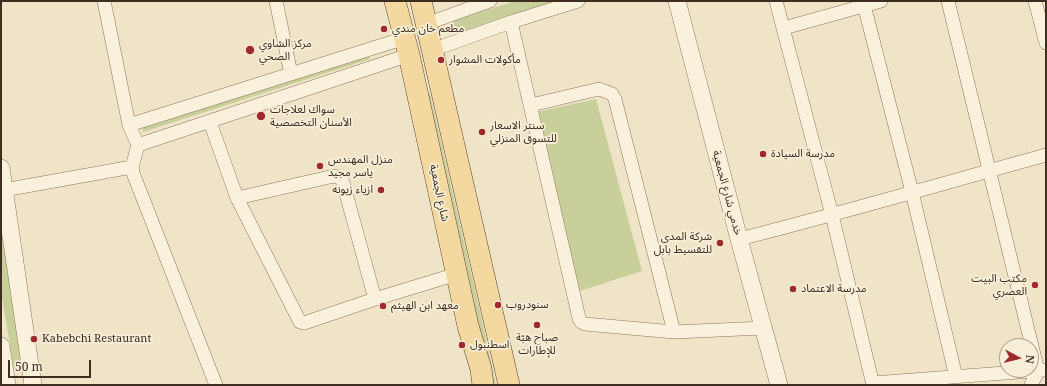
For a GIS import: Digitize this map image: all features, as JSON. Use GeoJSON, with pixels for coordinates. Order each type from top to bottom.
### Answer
{"type":"FeatureCollection","features":[{"type":"Feature","properties":{"kind":"main road","name":"شارع الجمعية"},"geometry":{"type":"LineString","coordinates":[[412,7],[407,47],[480,380]]}},
{"type":"Feature","properties":{"kind":"main road"},"geometry":{"type":"LineString","coordinates":[[412,7],[432,50],[509,380]]}},
{"type":"Feature","properties":{"kind":"street"},"geometry":{"type":"LineString","coordinates":[[104,1],[129,125],[138,145],[132,167],[216,385]]}},
{"type":"Feature","properties":{"kind":"street"},"geometry":{"type":"LineString","coordinates":[[276,1],[291,74]]}},
{"type":"Feature","properties":{"kind":"street"},"geometry":{"type":"LineString","coordinates":[[412,7],[490,1]]}},
{"type":"Feature","properties":{"kind":"street"},"geometry":{"type":"LineString","coordinates":[[432,50],[511,22],[578,1]]}},
{"type":"Feature","properties":{"kind":"street","name":"خدمي شارع الجمعية"},"geometry":{"type":"LineString","coordinates":[[677,1],[779,385]]}},
{"type":"Feature","properties":{"kind":"street"},"geometry":{"type":"LineString","coordinates":[[776,1],[832,215],[873,384],[1042,370]]}},
{"type":"Feature","properties":{"kind":"street"},"geometry":{"type":"LineString","coordinates":[[784,28],[881,1]]}},
{"type":"Feature","properties":{"kind":"street"},"geometry":{"type":"LineString","coordinates":[[948,1],[1042,370]]}},
{"type":"Feature","properties":{"kind":"street"},"geometry":{"type":"LineString","coordinates":[[1035,1],[1046,43]]}},
{"type":"Feature","properties":{"kind":"street"},"geometry":{"type":"LineString","coordinates":[[864,5],[912,192],[956,377]]}},
{"type":"Feature","properties":{"kind":"street"},"geometry":{"type":"LineString","coordinates":[[511,22],[581,322],[586,324],[674,332],[764,328]]}},
{"type":"Feature","properties":{"kind":"street"},"geometry":{"type":"LineString","coordinates":[[129,125],[291,74],[407,47]]}},
{"type":"Feature","properties":{"kind":"street"},"geometry":{"type":"LineString","coordinates":[[138,145],[210,122],[407,47]]}},
{"type":"Feature","properties":{"kind":"street"},"geometry":{"type":"LineString","coordinates":[[531,105],[599,90],[612,94],[615,100],[674,332]]}},
{"type":"Feature","properties":{"kind":"street"},"geometry":{"type":"LineString","coordinates":[[210,122],[237,198],[300,322],[304,323],[375,299],[457,274]]}},
{"type":"Feature","properties":{"kind":"street"},"geometry":{"type":"LineString","coordinates":[[739,239],[832,215],[1046,155]]}},
{"type":"Feature","properties":{"kind":"street"},"geometry":{"type":"LineString","coordinates":[[4,190],[132,167]]}},
{"type":"Feature","properties":{"kind":"street"},"geometry":{"type":"LineString","coordinates":[[1,168],[33,385]]}},
{"type":"Feature","properties":{"kind":"street"},"geometry":{"type":"LineString","coordinates":[[237,198],[334,176],[338,177],[342,180],[375,299]]}},
{"type":"Feature","properties":{"kind":"street"},"geometry":{"type":"LineString","coordinates":[[1,346],[7,385]]}},
{"type":"Feature","properties":{"kind":"street"},"geometry":{"type":"LineString","coordinates":[[1031,385],[1042,370]]}},
{"type":"Feature","properties":{"kind":"green space"},"geometry":{"type":"Polygon","coordinates":[[[515,1],[558,1],[455,34],[451,21],[515,1]]]}},
{"type":"Feature","properties":{"kind":"green space"},"geometry":{"type":"Polygon","coordinates":[[[367,49],[370,59],[143,132],[141,123],[367,49]]]}},
{"type":"Feature","properties":{"kind":"green space"},"geometry":{"type":"Polygon","coordinates":[[[427,91],[430,94],[496,385],[488,385],[427,91]]]}},
{"type":"Feature","properties":{"kind":"green space"},"geometry":{"type":"Polygon","coordinates":[[[596,99],[642,271],[577,292],[536,112],[596,99]]]}},
{"type":"Feature","properties":{"kind":"green space"},"geometry":{"type":"Polygon","coordinates":[[[1,207],[27,367],[14,369],[1,292],[1,207]]]}},
{"type":"Feature","properties":{"kind":"place","name":"مطعم خان مندي"},"geometry":{"type":"Point","coordinates":[384,29]}},
{"type":"Feature","properties":{"kind":"place","name":"مركز الشاوي الصحي"},"geometry":{"type":"Point","coordinates":[250,50]}},
{"type":"Feature","properties":{"kind":"place","name":"مأكولات المشوار"},"geometry":{"type":"Point","coordinates":[441,60]}},
{"type":"Feature","properties":{"kind":"place","name":"سواك لعلاجات الأسنان التخصصية"},"geometry":{"type":"Point","coordinates":[261,116]}},
{"type":"Feature","properties":{"kind":"place","name":"سنتر الاسعار للتسوق المنزلي"},"geometry":{"type":"Point","coordinates":[482,132]}},
{"type":"Feature","properties":{"kind":"place","name":"مدرسة السيادة"},"geometry":{"type":"Point","coordinates":[763,154]}},
{"type":"Feature","properties":{"kind":"place","name":"منزل المهندس ياسر مجيد"},"geometry":{"type":"Point","coordinates":[320,166]}},
{"type":"Feature","properties":{"kind":"place","name":"ازياء زيونه"},"geometry":{"type":"Point","coordinates":[381,190]}},
{"type":"Feature","properties":{"kind":"place","name":"شركة المدى للتقسيط بابل"},"geometry":{"type":"Point","coordinates":[720,243]}},
{"type":"Feature","properties":{"kind":"place","name":"مكتب البيت العصري"},"geometry":{"type":"Point","coordinates":[1035,285]}},
{"type":"Feature","properties":{"kind":"place","name":"مدرسة الاعتماد"},"geometry":{"type":"Point","coordinates":[793,289]}},
{"type":"Feature","properties":{"kind":"place","name":"سنودروب"},"geometry":{"type":"Point","coordinates":[498,305]}},
{"type":"Feature","properties":{"kind":"place","name":"معهد ابن الهيثم"},"geometry":{"type":"Point","coordinates":[383,306]}},
{"type":"Feature","properties":{"kind":"place","name":"صباح هبّة للإطارات"},"geometry":{"type":"Point","coordinates":[537,325]}},
{"type":"Feature","properties":{"kind":"place","name":"Kabebchi Restaurant"},"geometry":{"type":"Point","coordinates":[34,339]}},
{"type":"Feature","properties":{"kind":"place","name":"اسطنبول"},"geometry":{"type":"Point","coordinates":[462,345]}}]}
